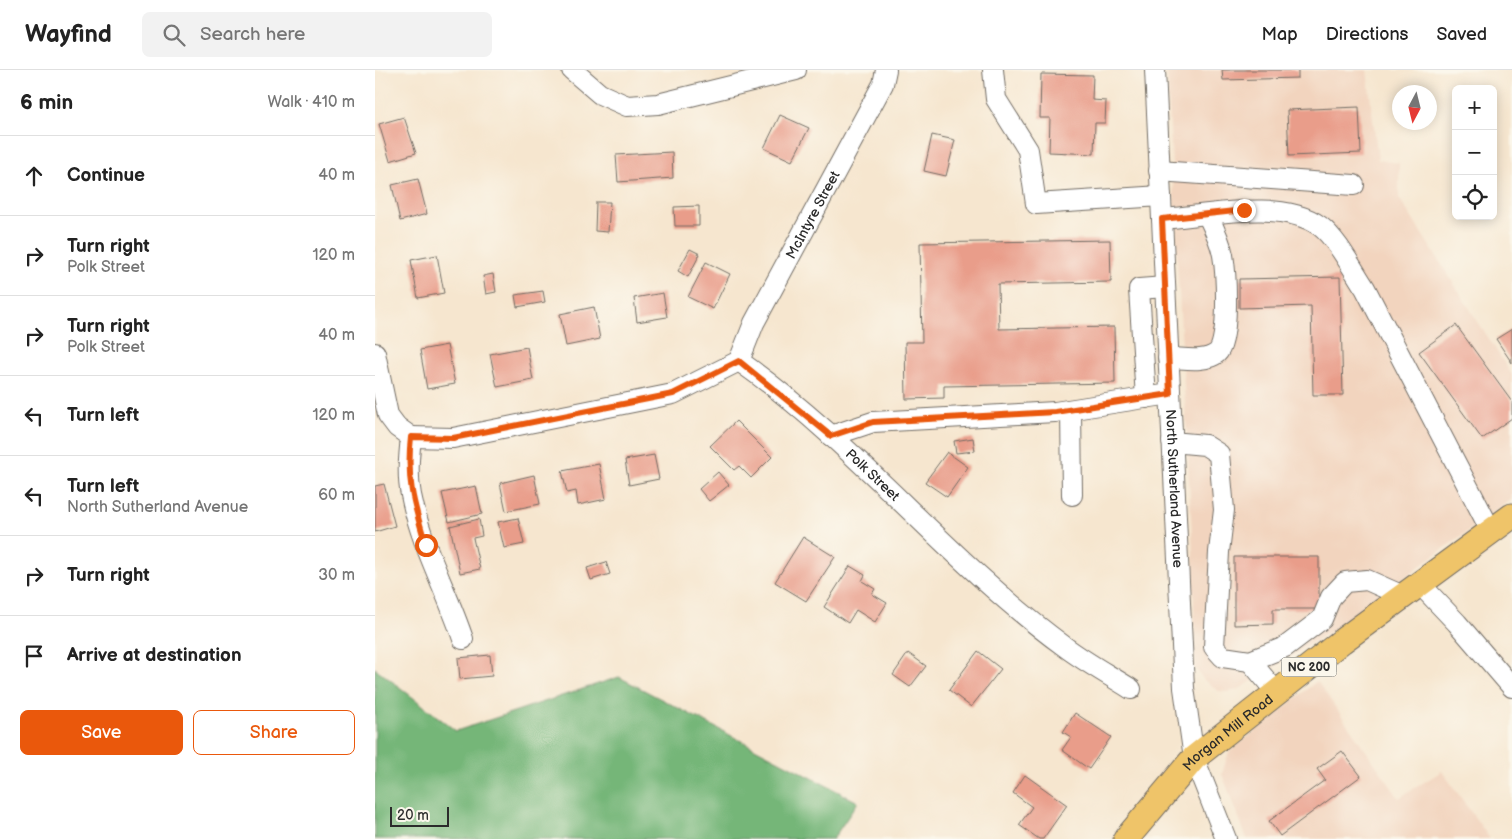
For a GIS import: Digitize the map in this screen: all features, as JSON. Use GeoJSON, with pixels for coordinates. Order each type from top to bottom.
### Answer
{"type":"FeatureCollection","features":[{"type":"Feature","properties":{"kind":"main road","name":"Morgan Mill Road"},"geometry":{"type":"LineString","coordinates":[[1126,839],[1194,758],[1411,590],[1505,526]]}},
{"type":"Feature","properties":{"kind":"street"},"geometry":{"type":"LineString","coordinates":[[572,70],[600,94],[627,106],[658,104],[796,70]]}},
{"type":"Feature","properties":{"kind":"street","name":"McIntyre Street"},"geometry":{"type":"LineString","coordinates":[[739,361],[754,323],[883,84],[886,70]]}},
{"type":"Feature","properties":{"kind":"street"},"geometry":{"type":"LineString","coordinates":[[993,70],[996,98],[1028,150],[1036,204],[1161,196]]}},
{"type":"Feature","properties":{"kind":"street","name":"North Sutherland Avenue"},"geometry":{"type":"LineString","coordinates":[[1155,70],[1184,688],[1194,758],[1226,839]]}},
{"type":"Feature","properties":{"kind":"street"},"geometry":{"type":"LineString","coordinates":[[1159,172],[1354,184]]}},
{"type":"Feature","properties":{"kind":"street"},"geometry":{"type":"LineString","coordinates":[[1162,219],[1208,216],[1244,210],[1274,211],[1301,216],[1320,227],[1341,252],[1365,288],[1505,526]]}},
{"type":"Feature","properties":{"kind":"street"},"geometry":{"type":"LineString","coordinates":[[1168,358],[1206,358],[1218,352],[1225,337],[1223,257],[1217,234],[1208,216]]}},
{"type":"Feature","properties":{"kind":"street"},"geometry":{"type":"LineString","coordinates":[[1146,398],[1139,289],[1165,287]]}},
{"type":"Feature","properties":{"kind":"street"},"geometry":{"type":"LineString","coordinates":[[375,353],[388,415],[397,427],[411,437],[453,438],[673,394],[739,361]]}},
{"type":"Feature","properties":{"kind":"street","name":"Polk Street"},"geometry":{"type":"LineString","coordinates":[[739,361],[831,436],[1003,596],[1064,646],[1131,689]]}},
{"type":"Feature","properties":{"kind":"street"},"geometry":{"type":"LineString","coordinates":[[831,436],[873,422],[1071,410],[1170,394]]}},
{"type":"Feature","properties":{"kind":"street"},"geometry":{"type":"LineString","coordinates":[[1071,410],[1072,495]]}},
{"type":"Feature","properties":{"kind":"street"},"geometry":{"type":"LineString","coordinates":[[411,437],[408,460],[411,494],[426,545],[463,639]]}},
{"type":"Feature","properties":{"kind":"street"},"geometry":{"type":"LineString","coordinates":[[1172,442],[1205,445],[1219,454],[1225,510],[1219,561],[1214,647],[1223,657],[1251,661],[1285,647],[1322,619],[1331,597],[1345,582],[1367,580],[1411,590],[1512,687]]}},
{"type":"Feature","properties":{"kind":"street"},"geometry":{"type":"LineString","coordinates":[[1251,661],[1277,693]]}},
{"type":"Feature","properties":{"kind":"shaded area"},"geometry":{"type":"Polygon","coordinates":[[[1167,70],[1367,70],[1378,160],[1399,163],[1399,198],[1512,375],[1512,499],[1332,630],[1238,690],[1227,692],[1219,691],[1204,680],[1195,668],[1193,553],[1167,70]]]}},
{"type":"Feature","properties":{"kind":"shaded area"},"geometry":{"type":"Polygon","coordinates":[[[1317,681],[1399,798],[1442,771],[1490,839],[1247,839],[1222,774],[1229,752],[1317,681]]]}},
{"type":"Feature","properties":{"kind":"green space"},"geometry":{"type":"Polygon","coordinates":[[[375,668],[456,731],[619,677],[858,802],[833,839],[375,839],[375,668]]]}},
{"type":"Feature","properties":{"kind":"building"},"geometry":{"type":"Polygon","coordinates":[[[1222,70],[1298,70],[1298,78],[1223,80],[1222,70]]]}},
{"type":"Feature","properties":{"kind":"building"},"geometry":{"type":"Polygon","coordinates":[[[1041,74],[1093,75],[1092,100],[1106,101],[1105,123],[1095,123],[1094,154],[1049,152],[1050,118],[1040,118],[1041,74]]]}},
{"type":"Feature","properties":{"kind":"building"},"geometry":{"type":"Polygon","coordinates":[[[1359,107],[1361,153],[1289,156],[1287,110],[1359,107]]]}},
{"type":"Feature","properties":{"kind":"building"},"geometry":{"type":"Polygon","coordinates":[[[780,115],[809,128],[792,161],[764,148],[780,115]]]}},
{"type":"Feature","properties":{"kind":"building"},"geometry":{"type":"Polygon","coordinates":[[[404,117],[416,153],[390,161],[379,124],[404,117]]]}},
{"type":"Feature","properties":{"kind":"building"},"geometry":{"type":"Polygon","coordinates":[[[932,135],[955,140],[946,176],[924,171],[932,135]]]}},
{"type":"Feature","properties":{"kind":"building"},"geometry":{"type":"Polygon","coordinates":[[[672,152],[673,178],[618,182],[616,155],[672,152]]]}},
{"type":"Feature","properties":{"kind":"building"},"geometry":{"type":"Polygon","coordinates":[[[418,179],[427,214],[400,221],[392,185],[418,179]]]}},
{"type":"Feature","properties":{"kind":"building"},"geometry":{"type":"Polygon","coordinates":[[[596,202],[610,202],[608,232],[595,231],[596,202]]]}},
{"type":"Feature","properties":{"kind":"building"},"geometry":{"type":"Polygon","coordinates":[[[699,206],[699,226],[675,226],[674,207],[699,206]]]}},
{"type":"Feature","properties":{"kind":"building"},"geometry":{"type":"Polygon","coordinates":[[[1110,240],[1111,282],[998,284],[999,329],[1114,327],[1115,383],[944,386],[944,398],[906,399],[905,342],[922,342],[920,243],[1110,240]]]}},
{"type":"Feature","properties":{"kind":"building"},"geometry":{"type":"Polygon","coordinates":[[[690,249],[700,254],[688,277],[678,271],[690,249]]]}},
{"type":"Feature","properties":{"kind":"building"},"geometry":{"type":"Polygon","coordinates":[[[437,255],[444,293],[418,298],[411,260],[437,255]]]}},
{"type":"Feature","properties":{"kind":"building"},"geometry":{"type":"Polygon","coordinates":[[[706,262],[730,274],[713,309],[688,297],[706,262]]]}},
{"type":"Feature","properties":{"kind":"building"},"geometry":{"type":"Polygon","coordinates":[[[493,274],[496,292],[486,294],[483,276],[493,274]]]}},
{"type":"Feature","properties":{"kind":"building"},"geometry":{"type":"Polygon","coordinates":[[[1340,277],[1343,395],[1313,395],[1311,306],[1239,308],[1239,279],[1340,277]]]}},
{"type":"Feature","properties":{"kind":"building"},"geometry":{"type":"Polygon","coordinates":[[[543,291],[545,302],[517,307],[515,295],[543,291]]]}},
{"type":"Feature","properties":{"kind":"building"},"geometry":{"type":"Polygon","coordinates":[[[663,293],[667,317],[637,322],[634,298],[663,293]]]}},
{"type":"Feature","properties":{"kind":"building"},"geometry":{"type":"Polygon","coordinates":[[[594,307],[600,339],[566,346],[560,314],[594,307]]]}},
{"type":"Feature","properties":{"kind":"building"},"geometry":{"type":"Polygon","coordinates":[[[1456,325],[1512,402],[1512,418],[1482,439],[1419,352],[1456,325]]]}},
{"type":"Feature","properties":{"kind":"building"},"geometry":{"type":"Polygon","coordinates":[[[1512,329],[1512,363],[1496,339],[1512,329]]]}},
{"type":"Feature","properties":{"kind":"building"},"geometry":{"type":"Polygon","coordinates":[[[447,345],[455,384],[427,389],[420,350],[447,345]]]}},
{"type":"Feature","properties":{"kind":"building"},"geometry":{"type":"Polygon","coordinates":[[[527,347],[533,380],[497,387],[490,354],[527,347]]]}},
{"type":"Feature","properties":{"kind":"building"},"geometry":{"type":"Polygon","coordinates":[[[736,421],[772,457],[751,478],[739,466],[734,470],[710,446],[736,421]]]}},
{"type":"Feature","properties":{"kind":"building"},"geometry":{"type":"Polygon","coordinates":[[[973,438],[975,451],[956,453],[954,441],[973,438]]]}},
{"type":"Feature","properties":{"kind":"building"},"geometry":{"type":"Polygon","coordinates":[[[947,452],[968,467],[947,497],[925,482],[947,452]]]}},
{"type":"Feature","properties":{"kind":"building"},"geometry":{"type":"Polygon","coordinates":[[[654,455],[659,479],[629,485],[625,460],[654,455]]]}},
{"type":"Feature","properties":{"kind":"building"},"geometry":{"type":"Polygon","coordinates":[[[599,464],[606,499],[578,505],[576,491],[567,493],[562,471],[599,464]]]}},
{"type":"Feature","properties":{"kind":"building"},"geometry":{"type":"Polygon","coordinates":[[[718,472],[729,485],[709,501],[699,489],[718,472]]]}},
{"type":"Feature","properties":{"kind":"building"},"geometry":{"type":"Polygon","coordinates":[[[534,475],[540,504],[506,511],[500,483],[534,475]]]}},
{"type":"Feature","properties":{"kind":"building"},"geometry":{"type":"Polygon","coordinates":[[[384,484],[395,526],[375,532],[375,486],[384,484]]]}},
{"type":"Feature","properties":{"kind":"building"},"geometry":{"type":"Polygon","coordinates":[[[476,486],[482,514],[449,522],[442,493],[476,486]]]}},
{"type":"Feature","properties":{"kind":"building"},"geometry":{"type":"Polygon","coordinates":[[[518,518],[524,544],[504,548],[498,522],[518,518]]]}},
{"type":"Feature","properties":{"kind":"building"},"geometry":{"type":"Polygon","coordinates":[[[479,519],[482,536],[473,538],[480,569],[460,573],[450,526],[479,519]]]}},
{"type":"Feature","properties":{"kind":"building"},"geometry":{"type":"Polygon","coordinates":[[[803,537],[835,557],[806,601],[775,582],[803,537]]]}},
{"type":"Feature","properties":{"kind":"building"},"geometry":{"type":"Polygon","coordinates":[[[1234,557],[1319,557],[1319,609],[1273,609],[1273,624],[1234,625],[1234,557]]]}},
{"type":"Feature","properties":{"kind":"building"},"geometry":{"type":"Polygon","coordinates":[[[606,562],[610,574],[591,580],[587,568],[606,562]]]}},
{"type":"Feature","properties":{"kind":"building"},"geometry":{"type":"Polygon","coordinates":[[[850,566],[865,575],[862,581],[875,589],[872,594],[887,603],[875,622],[856,610],[848,623],[824,607],[850,566]]]}},
{"type":"Feature","properties":{"kind":"building"},"geometry":{"type":"Polygon","coordinates":[[[978,651],[1001,669],[971,707],[949,690],[978,651]]]}},
{"type":"Feature","properties":{"kind":"building"},"geometry":{"type":"Polygon","coordinates":[[[908,653],[926,666],[910,687],[893,675],[908,653]]]}},
{"type":"Feature","properties":{"kind":"building"},"geometry":{"type":"Polygon","coordinates":[[[490,655],[492,676],[460,679],[458,658],[490,655]]]}},
{"type":"Feature","properties":{"kind":"building"},"geometry":{"type":"Polygon","coordinates":[[[1075,713],[1111,737],[1089,769],[1062,750],[1071,737],[1063,732],[1075,713]]]}},
{"type":"Feature","properties":{"kind":"building"},"geometry":{"type":"Polygon","coordinates":[[[1342,751],[1361,776],[1280,836],[1269,821],[1325,780],[1317,769],[1342,751]]]}},
{"type":"Feature","properties":{"kind":"building"},"geometry":{"type":"Polygon","coordinates":[[[1025,775],[1067,805],[1043,839],[1039,839],[1019,825],[1032,807],[1013,793],[1025,775]]]}},
{"type":"Feature","properties":{"kind":"route"},"geometry":{"type":"LineString","coordinates":[[426,545],[411,494],[408,460],[411,437],[453,438],[673,394],[739,361],[831,436],[873,422],[1055,412],[1170,394],[1162,219],[1208,216],[1244,210]]}}]}
